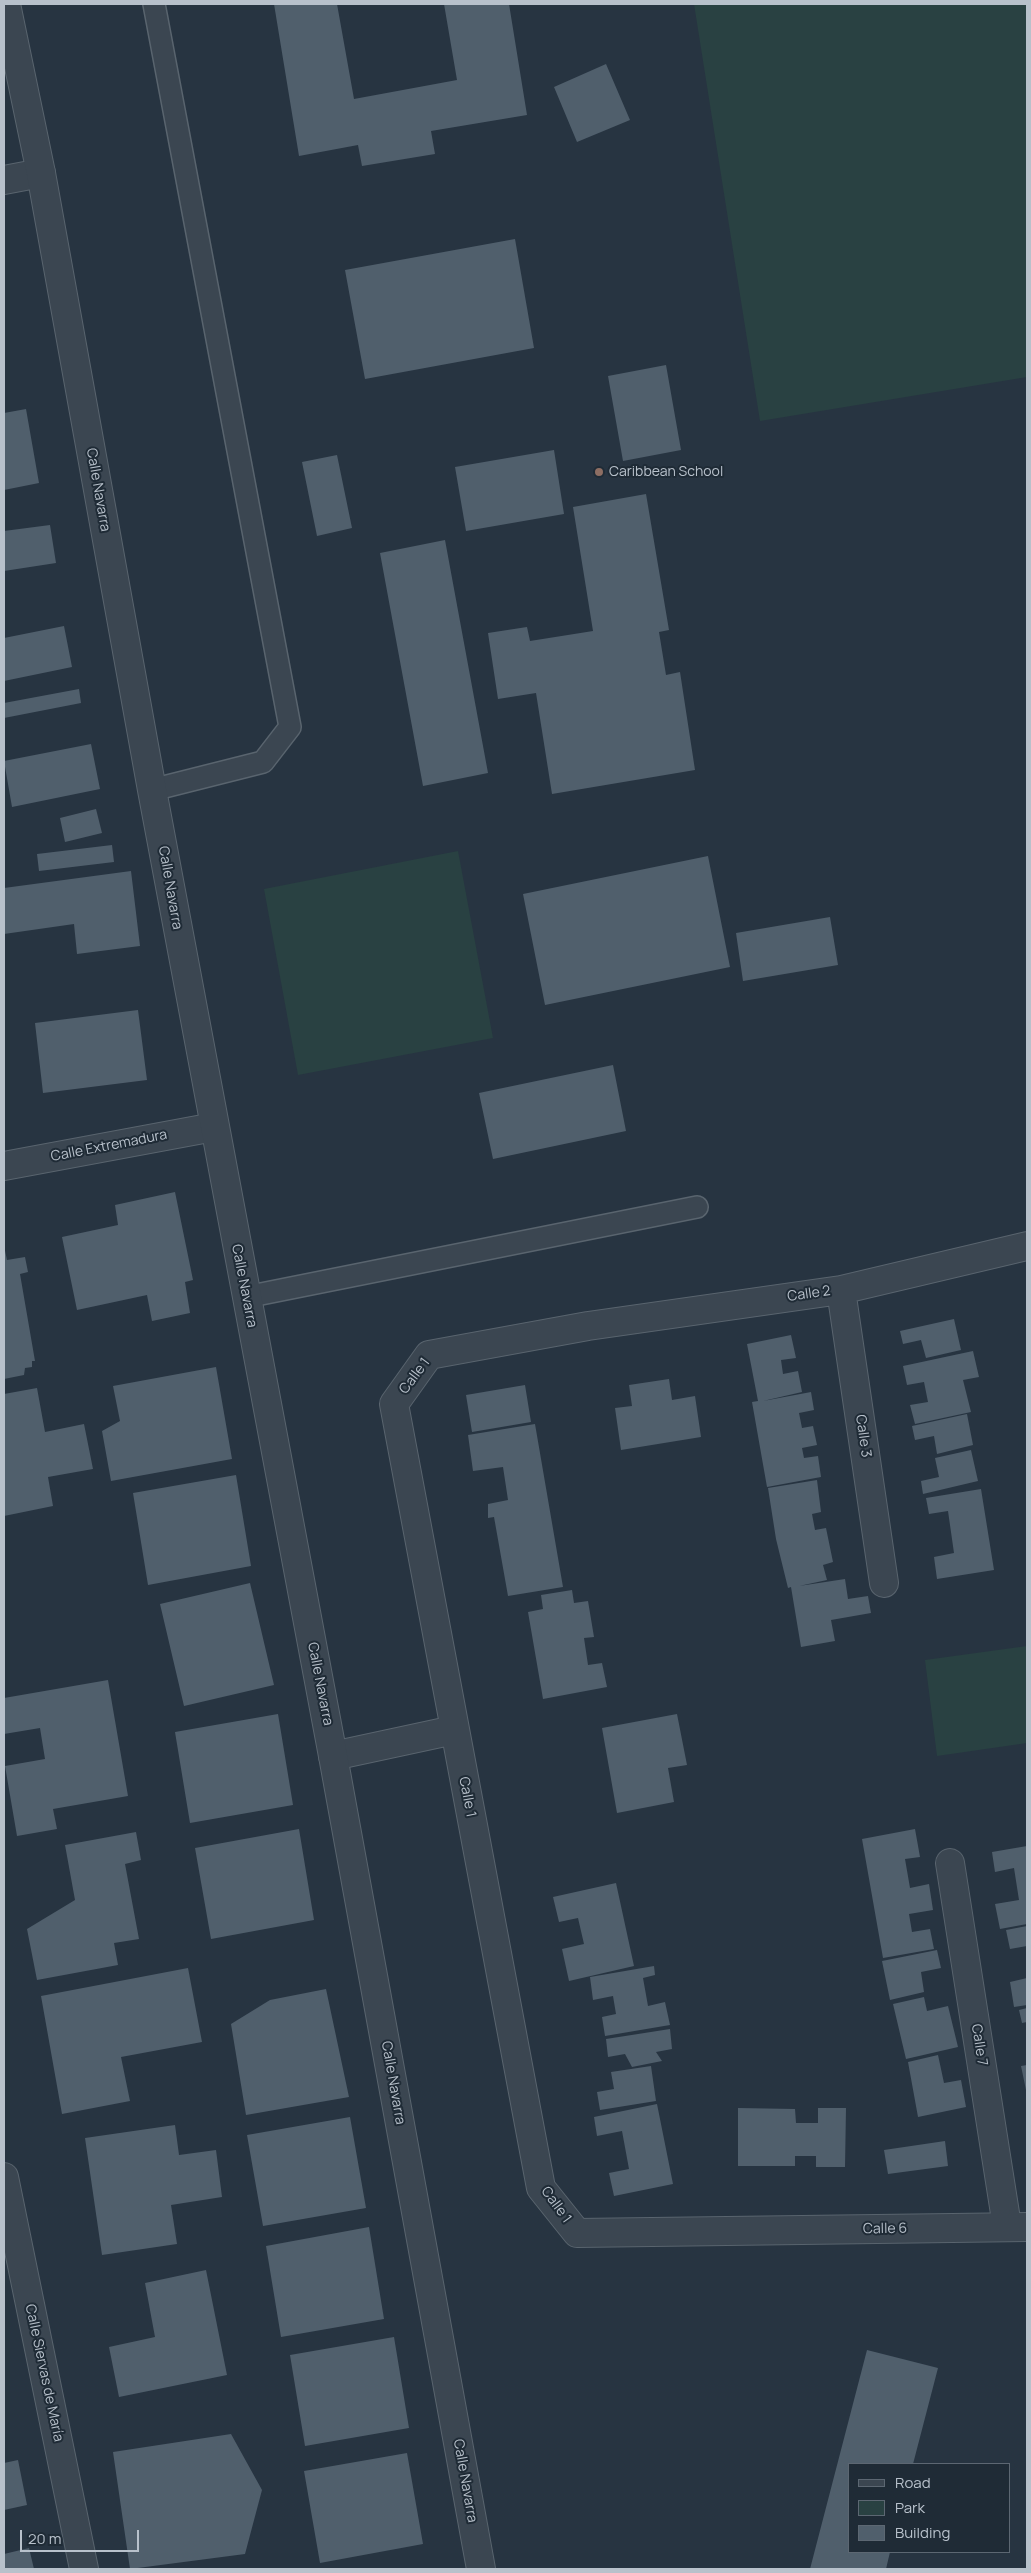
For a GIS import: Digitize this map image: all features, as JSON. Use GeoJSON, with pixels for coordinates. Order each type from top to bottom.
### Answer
{"type":"FeatureCollection","features":[{"type":"Feature","properties":{"kind":"street","name":"Calle Navarra"},"geometry":{"type":"LineString","coordinates":[[6,4],[41,173],[152,790],[333,1756],[481,2569]]}},
{"type":"Feature","properties":{"kind":"street"},"geometry":{"type":"LineString","coordinates":[[4,180],[41,173]]}},
{"type":"Feature","properties":{"kind":"street","name":"Calle Extremadura"},"geometry":{"type":"LineString","coordinates":[[4,1166],[214,1127]]}},
{"type":"Feature","properties":{"kind":"street","name":"Calle 2"},"geometry":{"type":"LineString","coordinates":[[588,1326],[841,1290],[1027,1246]]}},
{"type":"Feature","properties":{"kind":"street","name":"Calle 3"},"geometry":{"type":"LineString","coordinates":[[841,1290],[884,1583]]}},
{"type":"Feature","properties":{"kind":"street","name":"Calle 1"},"geometry":{"type":"LineString","coordinates":[[588,1326],[429,1355],[394,1404],[541,2188],[578,2233],[744,2232]]}},
{"type":"Feature","properties":{"kind":"street"},"geometry":{"type":"LineString","coordinates":[[333,1756],[454,1730]]}},
{"type":"Feature","properties":{"kind":"street","name":"Calle 7"},"geometry":{"type":"LineString","coordinates":[[950,1863],[1017,2226]]}},
{"type":"Feature","properties":{"kind":"street","name":"Calle Siervas de María"},"geometry":{"type":"LineString","coordinates":[[4,2177],[84,2569]]}},
{"type":"Feature","properties":{"kind":"street","name":"Calle 6"},"geometry":{"type":"LineString","coordinates":[[744,2232],[1017,2226]]}},
{"type":"Feature","properties":{"kind":"lane"},"geometry":{"type":"LineString","coordinates":[[152,790],[263,762],[290,726],[154,4]]}},
{"type":"Feature","properties":{"kind":"lane"},"geometry":{"type":"LineString","coordinates":[[246,1297],[697,1207]]}},
{"type":"Feature","properties":{"kind":"green space"},"geometry":{"type":"Polygon","coordinates":[[[694,4],[1027,4],[1027,377],[760,421],[694,4]]]}},
{"type":"Feature","properties":{"kind":"green space"},"geometry":{"type":"Polygon","coordinates":[[[458,851],[493,1038],[298,1075],[264,889],[458,851]]]}},
{"type":"Feature","properties":{"kind":"green space"},"geometry":{"type":"Polygon","coordinates":[[[1027,1646],[1027,1743],[937,1756],[925,1660],[1027,1646]]]}},
{"type":"Feature","properties":{"kind":"building"},"geometry":{"type":"Polygon","coordinates":[[[274,4],[337,4],[354,99],[457,80],[444,4],[509,4],[527,115],[431,131],[435,154],[362,166],[358,145],[299,156],[274,4]]]}},
{"type":"Feature","properties":{"kind":"building"},"geometry":{"type":"Polygon","coordinates":[[[606,64],[630,120],[577,142],[554,87],[606,64]]]}},
{"type":"Feature","properties":{"kind":"building"},"geometry":{"type":"Polygon","coordinates":[[[515,239],[534,348],[365,379],[345,270],[515,239]]]}},
{"type":"Feature","properties":{"kind":"building"},"geometry":{"type":"Polygon","coordinates":[[[666,365],[681,450],[623,461],[608,376],[666,365]]]}},
{"type":"Feature","properties":{"kind":"building"},"geometry":{"type":"Polygon","coordinates":[[[26,409],[39,483],[4,490],[4,413],[26,409]]]}},
{"type":"Feature","properties":{"kind":"building"},"geometry":{"type":"Polygon","coordinates":[[[554,450],[564,514],[466,531],[455,467],[554,450]]]}},
{"type":"Feature","properties":{"kind":"building"},"geometry":{"type":"Polygon","coordinates":[[[337,455],[352,528],[317,536],[302,462],[337,455]]]}},
{"type":"Feature","properties":{"kind":"building"},"geometry":{"type":"Polygon","coordinates":[[[646,494],[669,630],[659,632],[666,675],[680,672],[695,770],[552,794],[536,693],[498,699],[488,633],[527,627],[530,641],[593,631],[573,507],[646,494]]]}},
{"type":"Feature","properties":{"kind":"building"},"geometry":{"type":"Polygon","coordinates":[[[50,525],[56,563],[4,571],[4,531],[50,525]]]}},
{"type":"Feature","properties":{"kind":"building"},"geometry":{"type":"Polygon","coordinates":[[[445,540],[488,773],[423,786],[380,553],[445,540]]]}},
{"type":"Feature","properties":{"kind":"building"},"geometry":{"type":"Polygon","coordinates":[[[64,626],[72,667],[4,681],[4,638],[64,626]]]}},
{"type":"Feature","properties":{"kind":"building"},"geometry":{"type":"Polygon","coordinates":[[[79,689],[81,703],[4,718],[4,703],[79,689]]]}},
{"type":"Feature","properties":{"kind":"building"},"geometry":{"type":"Polygon","coordinates":[[[91,744],[100,789],[12,807],[4,761],[91,744]]]}},
{"type":"Feature","properties":{"kind":"building"},"geometry":{"type":"Polygon","coordinates":[[[96,809],[102,833],[65,842],[60,818],[96,809]]]}},
{"type":"Feature","properties":{"kind":"building"},"geometry":{"type":"Polygon","coordinates":[[[112,845],[114,862],[39,871],[37,854],[112,845]]]}},
{"type":"Feature","properties":{"kind":"building"},"geometry":{"type":"Polygon","coordinates":[[[708,856],[730,967],[545,1005],[523,894],[708,856]]]}},
{"type":"Feature","properties":{"kind":"building"},"geometry":{"type":"Polygon","coordinates":[[[131,871],[140,946],[77,954],[74,924],[4,934],[4,888],[131,871]]]}},
{"type":"Feature","properties":{"kind":"building"},"geometry":{"type":"Polygon","coordinates":[[[830,917],[838,965],[743,981],[736,933],[830,917]]]}},
{"type":"Feature","properties":{"kind":"building"},"geometry":{"type":"Polygon","coordinates":[[[138,1010],[147,1080],[43,1093],[35,1023],[138,1010]]]}},
{"type":"Feature","properties":{"kind":"building"},"geometry":{"type":"Polygon","coordinates":[[[613,1065],[626,1131],[493,1159],[479,1093],[613,1065]]]}},
{"type":"Feature","properties":{"kind":"building"},"geometry":{"type":"Polygon","coordinates":[[[175,1192],[193,1280],[185,1282],[190,1313],[152,1321],[147,1295],[77,1310],[62,1237],[118,1225],[115,1205],[175,1192]]]}},
{"type":"Feature","properties":{"kind":"building"},"geometry":{"type":"Polygon","coordinates":[[[4,1246],[7,1260],[25,1257],[28,1272],[20,1274],[35,1361],[32,1361],[32,1367],[25,1368],[24,1375],[4,1379],[4,1246]]]}},
{"type":"Feature","properties":{"kind":"building"},"geometry":{"type":"Polygon","coordinates":[[[954,1319],[961,1350],[926,1358],[921,1340],[903,1344],[900,1331],[954,1319]]]}},
{"type":"Feature","properties":{"kind":"building"},"geometry":{"type":"Polygon","coordinates":[[[791,1335],[796,1358],[781,1360],[783,1374],[798,1371],[802,1392],[763,1401],[811,1392],[814,1410],[799,1413],[802,1428],[813,1426],[817,1445],[802,1448],[804,1458],[818,1456],[821,1477],[767,1487],[752,1402],[758,1401],[747,1344],[791,1335]]]}},
{"type":"Feature","properties":{"kind":"building"},"geometry":{"type":"Polygon","coordinates":[[[973,1351],[979,1377],[963,1380],[971,1412],[915,1424],[910,1405],[928,1402],[924,1382],[907,1385],[903,1366],[973,1351]]]}},
{"type":"Feature","properties":{"kind":"building"},"geometry":{"type":"Polygon","coordinates":[[[216,1367],[232,1459],[111,1481],[102,1431],[120,1421],[113,1386],[216,1367]]]}},
{"type":"Feature","properties":{"kind":"building"},"geometry":{"type":"Polygon","coordinates":[[[669,1379],[672,1400],[695,1396],[701,1437],[621,1450],[615,1408],[632,1406],[629,1385],[669,1379]]]}},
{"type":"Feature","properties":{"kind":"building"},"geometry":{"type":"Polygon","coordinates":[[[525,1385],[531,1422],[472,1432],[466,1395],[525,1385]]]}},
{"type":"Feature","properties":{"kind":"building"},"geometry":{"type":"Polygon","coordinates":[[[37,1388],[45,1432],[84,1424],[93,1469],[48,1477],[53,1506],[4,1516],[4,1394],[37,1388]]]}},
{"type":"Feature","properties":{"kind":"building"},"geometry":{"type":"Polygon","coordinates":[[[967,1414],[973,1445],[937,1454],[934,1436],[915,1440],[912,1426],[967,1414]]]}},
{"type":"Feature","properties":{"kind":"building"},"geometry":{"type":"Polygon","coordinates":[[[535,1424],[563,1587],[508,1596],[494,1517],[488,1518],[488,1504],[508,1500],[503,1467],[473,1471],[468,1435],[535,1424]]]}},
{"type":"Feature","properties":{"kind":"building"},"geometry":{"type":"Polygon","coordinates":[[[971,1450],[978,1481],[923,1494],[921,1481],[939,1477],[935,1458],[971,1450]]]}},
{"type":"Feature","properties":{"kind":"building"},"geometry":{"type":"Polygon","coordinates":[[[236,1475],[251,1566],[148,1585],[133,1493],[236,1475]]]}},
{"type":"Feature","properties":{"kind":"building"},"geometry":{"type":"Polygon","coordinates":[[[817,1480],[821,1512],[812,1514],[815,1530],[826,1528],[833,1562],[823,1565],[827,1580],[799,1586],[845,1579],[848,1599],[868,1596],[871,1613],[831,1620],[835,1641],[801,1647],[791,1587],[788,1588],[776,1539],[768,1488],[817,1480]]]}},
{"type":"Feature","properties":{"kind":"building"},"geometry":{"type":"Polygon","coordinates":[[[981,1489],[994,1570],[937,1579],[934,1557],[954,1553],[948,1511],[929,1514],[926,1498],[981,1489]]]}},
{"type":"Feature","properties":{"kind":"building"},"geometry":{"type":"Polygon","coordinates":[[[250,1583],[274,1685],[184,1706],[160,1604],[250,1583]]]}},
{"type":"Feature","properties":{"kind":"building"},"geometry":{"type":"Polygon","coordinates":[[[572,1590],[574,1603],[588,1601],[594,1637],[584,1638],[588,1665],[602,1663],[607,1687],[543,1699],[528,1612],[543,1609],[541,1595],[572,1590]]]}},
{"type":"Feature","properties":{"kind":"building"},"geometry":{"type":"Polygon","coordinates":[[[108,1680],[128,1796],[53,1809],[57,1829],[17,1836],[5,1766],[45,1759],[40,1728],[4,1734],[4,1698],[108,1680]]]}},
{"type":"Feature","properties":{"kind":"building"},"geometry":{"type":"Polygon","coordinates":[[[278,1714],[293,1805],[190,1823],[175,1732],[278,1714]]]}},
{"type":"Feature","properties":{"kind":"building"},"geometry":{"type":"Polygon","coordinates":[[[677,1714],[687,1765],[668,1768],[674,1802],[617,1813],[602,1728],[677,1714]]]}},
{"type":"Feature","properties":{"kind":"building"},"geometry":{"type":"Polygon","coordinates":[[[299,1829],[314,1920],[211,1939],[195,1848],[299,1829]]]}},
{"type":"Feature","properties":{"kind":"building"},"geometry":{"type":"Polygon","coordinates":[[[915,1829],[920,1857],[905,1859],[910,1888],[929,1884],[933,1910],[909,1914],[912,1932],[930,1929],[934,1949],[883,1958],[862,1839],[915,1829]]]}},
{"type":"Feature","properties":{"kind":"building"},"geometry":{"type":"Polygon","coordinates":[[[136,1832],[141,1860],[125,1864],[139,1939],[114,1943],[118,1965],[37,1980],[27,1929],[75,1900],[65,1845],[136,1832]]]}},
{"type":"Feature","properties":{"kind":"building"},"geometry":{"type":"Polygon","coordinates":[[[1027,1846],[1027,1924],[1000,1929],[995,1904],[1019,1900],[1014,1868],[995,1872],[992,1852],[1027,1846]]]}},
{"type":"Feature","properties":{"kind":"building"},"geometry":{"type":"Polygon","coordinates":[[[616,1883],[634,1966],[569,1981],[562,1949],[584,1944],[578,1918],[559,1922],[553,1897],[616,1883]]]}},
{"type":"Feature","properties":{"kind":"building"},"geometry":{"type":"Polygon","coordinates":[[[1027,1926],[1027,1946],[1010,1949],[1006,1930],[1027,1926]]]}},
{"type":"Feature","properties":{"kind":"building"},"geometry":{"type":"Polygon","coordinates":[[[937,1950],[941,1968],[921,1972],[924,1992],[890,2000],[882,1961],[937,1950]]]}},
{"type":"Feature","properties":{"kind":"building"},"geometry":{"type":"Polygon","coordinates":[[[654,1966],[655,1975],[643,1978],[648,2006],[665,2002],[670,2025],[605,2036],[602,2017],[616,2014],[613,1996],[593,2000],[590,1977],[654,1966]]]}},
{"type":"Feature","properties":{"kind":"building"},"geometry":{"type":"Polygon","coordinates":[[[188,1968],[202,2042],[121,2057],[130,2101],[62,2114],[41,1996],[188,1968]]]}},
{"type":"Feature","properties":{"kind":"building"},"geometry":{"type":"Polygon","coordinates":[[[1027,1978],[1027,2005],[1014,2007],[1010,1982],[1027,1978]]]}},
{"type":"Feature","properties":{"kind":"building"},"geometry":{"type":"Polygon","coordinates":[[[326,1989],[349,2097],[246,2115],[231,2024],[270,2000],[326,1989]]]}},
{"type":"Feature","properties":{"kind":"building"},"geometry":{"type":"Polygon","coordinates":[[[924,1997],[927,2011],[948,2006],[958,2047],[906,2059],[893,2004],[924,1997]]]}},
{"type":"Feature","properties":{"kind":"building"},"geometry":{"type":"Polygon","coordinates":[[[1027,2008],[1027,2022],[1022,2023],[1019,2010],[1027,2008]]]}},
{"type":"Feature","properties":{"kind":"building"},"geometry":{"type":"Polygon","coordinates":[[[670,2029],[672,2049],[656,2052],[662,2061],[632,2067],[625,2054],[608,2057],[606,2039],[670,2029]]]}},
{"type":"Feature","properties":{"kind":"building"},"geometry":{"type":"Polygon","coordinates":[[[938,2055],[944,2083],[961,2080],[966,2107],[918,2117],[908,2062],[938,2055]]]}},
{"type":"Feature","properties":{"kind":"building"},"geometry":{"type":"Polygon","coordinates":[[[1027,2065],[1027,2090],[1026,2090],[1021,2066],[1027,2065]]]}},
{"type":"Feature","properties":{"kind":"building"},"geometry":{"type":"Polygon","coordinates":[[[651,2066],[656,2101],[600,2110],[597,2092],[614,2089],[611,2072],[651,2066]]]}},
{"type":"Feature","properties":{"kind":"building"},"geometry":{"type":"Polygon","coordinates":[[[657,2104],[673,2184],[614,2196],[609,2173],[629,2169],[622,2131],[597,2136],[594,2117],[657,2104]]]}},
{"type":"Feature","properties":{"kind":"building"},"geometry":{"type":"Polygon","coordinates":[[[738,2108],[795,2109],[796,2123],[818,2123],[818,2108],[846,2108],[845,2167],[816,2167],[816,2156],[795,2156],[795,2166],[738,2166],[738,2108]]]}},
{"type":"Feature","properties":{"kind":"building"},"geometry":{"type":"Polygon","coordinates":[[[350,2117],[366,2208],[263,2226],[247,2135],[350,2117]]]}},
{"type":"Feature","properties":{"kind":"building"},"geometry":{"type":"Polygon","coordinates":[[[175,2125],[179,2155],[216,2150],[222,2197],[171,2205],[177,2244],[102,2255],[85,2138],[175,2125]]]}},
{"type":"Feature","properties":{"kind":"building"},"geometry":{"type":"Polygon","coordinates":[[[945,2141],[948,2166],[888,2174],[884,2150],[945,2141]]]}},
{"type":"Feature","properties":{"kind":"building"},"geometry":{"type":"Polygon","coordinates":[[[369,2227],[384,2319],[281,2337],[266,2246],[369,2227]]]}},
{"type":"Feature","properties":{"kind":"building"},"geometry":{"type":"Polygon","coordinates":[[[206,2270],[227,2375],[119,2397],[109,2347],[155,2337],[145,2283],[206,2270]]]}},
{"type":"Feature","properties":{"kind":"building"},"geometry":{"type":"Polygon","coordinates":[[[394,2337],[409,2428],[305,2446],[290,2355],[394,2337]]]}},
{"type":"Feature","properties":{"kind":"building"},"geometry":{"type":"Polygon","coordinates":[[[867,2350],[938,2368],[913,2463],[848,2463],[848,2553],[890,2553],[886,2569],[810,2569],[867,2350]]]}},
{"type":"Feature","properties":{"kind":"building"},"geometry":{"type":"Polygon","coordinates":[[[231,2434],[262,2490],[245,2554],[130,2569],[113,2452],[231,2434]]]}},
{"type":"Feature","properties":{"kind":"building"},"geometry":{"type":"Polygon","coordinates":[[[407,2453],[423,2544],[320,2563],[304,2471],[407,2453]]]}},
{"type":"Feature","properties":{"kind":"building"},"geometry":{"type":"Polygon","coordinates":[[[18,2460],[27,2505],[4,2510],[4,2463],[18,2460]]]}},
{"type":"Feature","properties":{"kind":"building"},"geometry":{"type":"Polygon","coordinates":[[[29,2548],[34,2569],[4,2569],[4,2554],[29,2548]]]}},
{"type":"Feature","properties":{"kind":"place","name":"Caribbean School"},"geometry":{"type":"Point","coordinates":[599,472]}}]}
